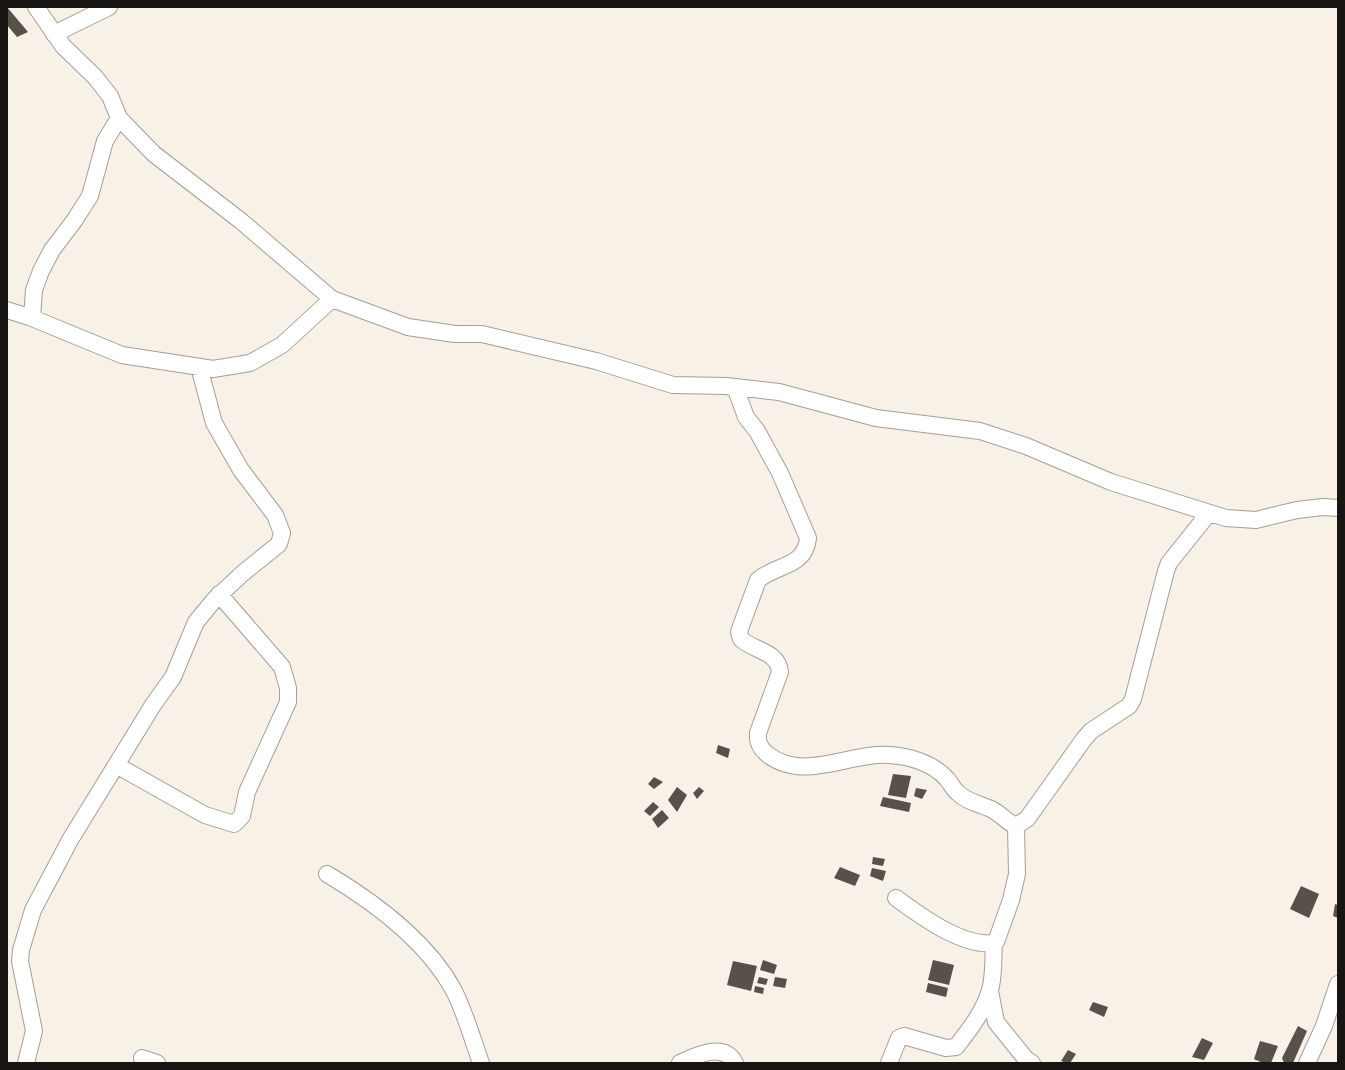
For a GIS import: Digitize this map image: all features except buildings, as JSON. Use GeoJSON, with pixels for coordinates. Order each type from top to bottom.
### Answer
{"type":"FeatureCollection","features":[{"type":"Feature","properties":{"kind":"street"},"geometry":{"type":"LineString","coordinates":[[36,7],[63,46],[95,77],[110,96],[119,118],[154,154],[241,220],[332,299],[408,327],[455,334],[482,334],[596,361],[673,385],[735,387],[779,392],[876,418],[980,431],[1026,446],[1111,482],[1226,518],[1256,520],[1297,510],[1322,507],[1338,508]]}},
{"type":"Feature","properties":{"kind":"street"},"geometry":{"type":"LineString","coordinates":[[54,34],[109,7]]}},
{"type":"Feature","properties":{"kind":"street"},"geometry":{"type":"LineString","coordinates":[[32,318],[34,290],[41,271],[52,250],[74,221],[90,196],[105,141],[119,118]]}},
{"type":"Feature","properties":{"kind":"street"},"geometry":{"type":"LineString","coordinates":[[7,310],[32,318],[122,355],[213,369],[250,363],[282,345],[332,299]]}},
{"type":"Feature","properties":{"kind":"street"},"geometry":{"type":"LineString","coordinates":[[26,1063],[34,1031],[14,961],[21,950],[33,910],[70,840],[153,705],[173,677],[196,622],[220,594],[243,573],[280,544],[282,533],[275,515],[241,470],[214,423],[199,367]]}},
{"type":"Feature","properties":{"kind":"street"},"geometry":{"type":"LineString","coordinates":[[735,387],[746,417],[757,431],[780,473],[808,538],[807,547],[796,560],[758,580],[741,626],[740,632],[742,639],[770,654],[776,660],[780,672],[758,733],[757,740],[759,746],[772,758],[799,766],[827,764],[888,754],[923,762],[946,778],[957,793],[964,798],[992,810],[1007,822],[1016,826]]}},
{"type":"Feature","properties":{"kind":"street"},"geometry":{"type":"LineString","coordinates":[[1016,826],[1027,819],[1091,732],[1116,716],[1131,703],[1169,563],[1209,513]]}},
{"type":"Feature","properties":{"kind":"street"},"geometry":{"type":"LineString","coordinates":[[116,765],[205,815],[234,824],[242,816],[247,792],[288,702],[288,688],[282,666],[220,594]]}},
{"type":"Feature","properties":{"kind":"street"},"geometry":{"type":"LineString","coordinates":[[1016,826],[1016,874],[1011,900],[996,942],[994,943],[990,991],[996,1022],[1025,1058],[1032,1063]]}},
{"type":"Feature","properties":{"kind":"street"},"geometry":{"type":"LineString","coordinates":[[327,874],[346,885],[400,924],[432,960],[453,989],[481,1063]]}},
{"type":"Feature","properties":{"kind":"street"},"geometry":{"type":"LineString","coordinates":[[896,898],[949,933],[978,941],[994,943]]}},
{"type":"Feature","properties":{"kind":"street"},"geometry":{"type":"LineString","coordinates":[[1307,1063],[1324,1026],[1338,984]]}},
{"type":"Feature","properties":{"kind":"street"},"geometry":{"type":"LineString","coordinates":[[889,1063],[895,1044],[899,1038],[904,1036],[946,1048],[956,1047],[972,1026],[990,991]]}},
{"type":"Feature","properties":{"kind":"street"},"geometry":{"type":"LineString","coordinates":[[680,1063],[711,1050],[728,1055],[734,1063]]}},
{"type":"Feature","properties":{"kind":"street"},"geometry":{"type":"LineString","coordinates":[[142,1058],[157,1063]]}}]}
